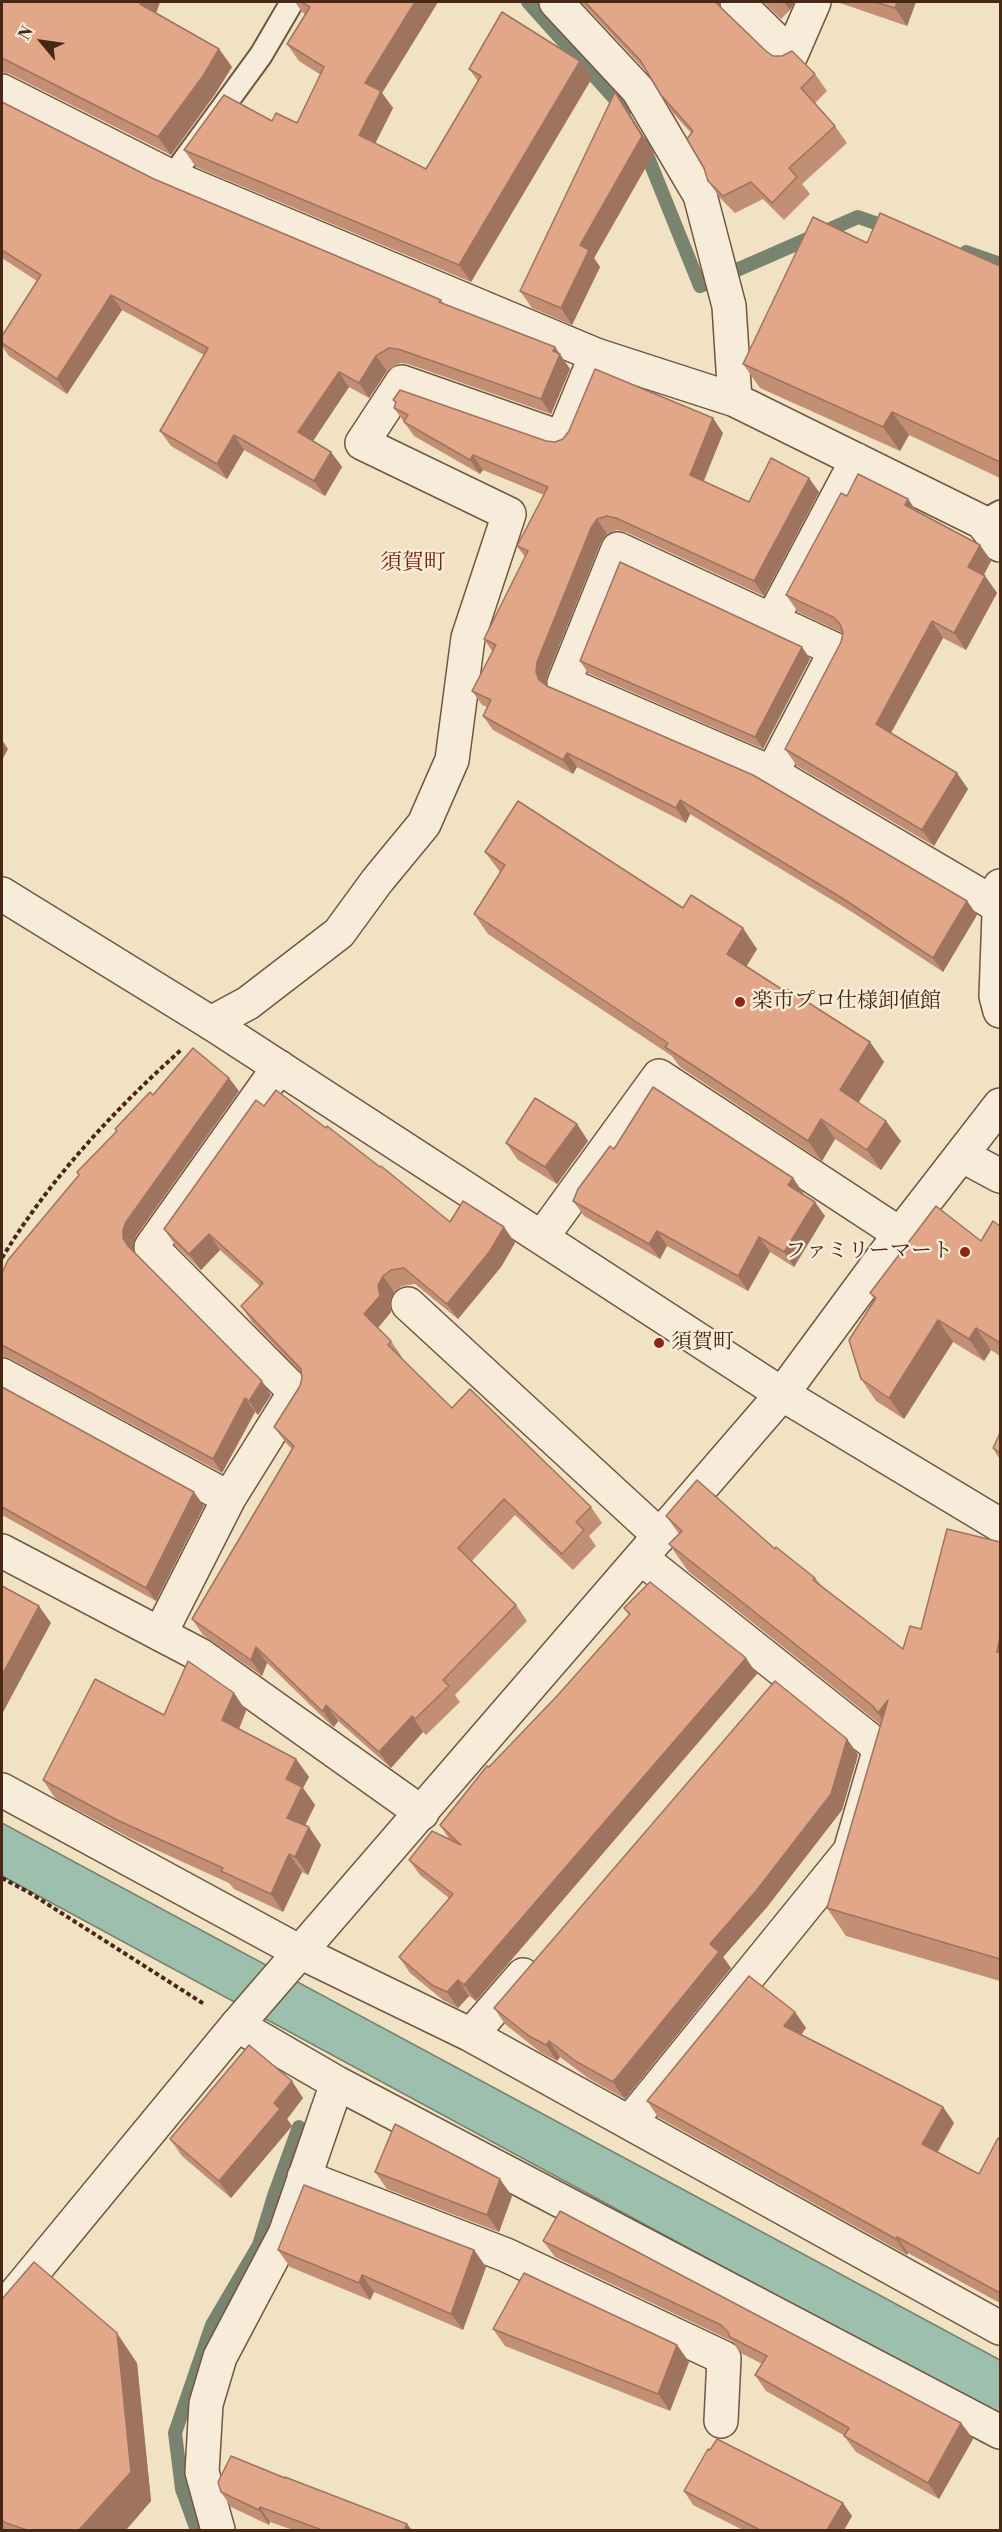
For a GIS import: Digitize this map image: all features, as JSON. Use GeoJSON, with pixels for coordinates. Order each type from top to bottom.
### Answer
{"type":"FeatureCollection","features":[{"type":"Feature","properties":{"kind":"street"},"geometry":{"type":"LineString","coordinates":[[556,2],[638,90],[700,195],[729,306],[735,400]]}},
{"type":"Feature","properties":{"kind":"street"},"geometry":{"type":"LineString","coordinates":[[737,2],[791,55],[814,2]]}},
{"type":"Feature","properties":{"kind":"street"},"geometry":{"type":"LineString","coordinates":[[2,91],[172,177],[596,355],[735,400],[994,526]]}},
{"type":"Feature","properties":{"kind":"street"},"geometry":{"type":"LineString","coordinates":[[211,1023],[248,1003],[339,933],[377,881],[424,824],[452,760],[468,638],[510,514],[362,443],[402,381],[562,438],[596,355]]}},
{"type":"Feature","properties":{"kind":"street"},"geometry":{"type":"LineString","coordinates":[[772,620],[857,460]]}},
{"type":"Feature","properties":{"kind":"street"},"geometry":{"type":"LineString","coordinates":[[772,774],[836,650],[618,549],[564,684],[772,774],[1000,894],[996,996],[1000,1011]]}},
{"type":"Feature","properties":{"kind":"street"},"geometry":{"type":"LineString","coordinates":[[2,894],[211,1023],[782,1395],[1000,1525]]}},
{"type":"Feature","properties":{"kind":"street"},"geometry":{"type":"LineString","coordinates":[[160,1634],[229,1498],[295,1392],[150,1246],[279,1067]]}},
{"type":"Feature","properties":{"kind":"street"},"geometry":{"type":"LineString","coordinates":[[542,1237],[659,1076],[900,1234]]}},
{"type":"Feature","properties":{"kind":"street"},"geometry":{"type":"LineString","coordinates":[[2,2310],[237,2025],[782,1395],[900,1234],[963,1156],[1000,1105]]}},
{"type":"Feature","properties":{"kind":"street"},"geometry":{"type":"LineString","coordinates":[[963,1156],[1000,1176]]}},
{"type":"Feature","properties":{"kind":"street"},"geometry":{"type":"LineString","coordinates":[[408,1304],[650,1547],[784,1671],[880,1748],[850,1851],[630,2122]]}},
{"type":"Feature","properties":{"kind":"street"},"geometry":{"type":"LineString","coordinates":[[2,1375],[229,1498]]}},
{"type":"Feature","properties":{"kind":"street"},"geometry":{"type":"LineString","coordinates":[[2,1551],[200,1654],[422,1813]]}},
{"type":"Feature","properties":{"kind":"street"},"geometry":{"type":"LineString","coordinates":[[761,1699],[784,1671]]}},
{"type":"Feature","properties":{"kind":"street"},"geometry":{"type":"LineString","coordinates":[[2,1790],[300,1952],[471,2034],[1000,2328]]}},
{"type":"Feature","properties":{"kind":"street"},"geometry":{"type":"LineString","coordinates":[[471,2034],[542,1953]]}},
{"type":"Feature","properties":{"kind":"street"},"geometry":{"type":"LineString","coordinates":[[237,2025],[337,2083],[1000,2432]]}},
{"type":"Feature","properties":{"kind":"street"},"geometry":{"type":"LineString","coordinates":[[218,2530],[202,2472],[206,2404],[220,2357],[285,2234],[337,2083]]}},
{"type":"Feature","properties":{"kind":"street"},"geometry":{"type":"LineString","coordinates":[[304,2177],[506,2255],[724,2358],[721,2421]]}},
{"type":"Feature","properties":{"kind":"lane"},"geometry":{"type":"LineString","coordinates":[[172,177],[261,55],[292,2]]}},
{"type":"Feature","properties":{"kind":"path"},"geometry":{"type":"LineString","coordinates":[[2,1258],[18,1231],[88,1142],[152,1076],[211,1023]]}},
{"type":"Feature","properties":{"kind":"path"},"geometry":{"type":"LineString","coordinates":[[2,1878],[30,1893],[237,2025]]}},
{"type":"Feature","properties":{"kind":"shaded area"},"geometry":{"type":"Polygon","coordinates":[[[2,1823],[1000,2360],[1000,2417],[2,1876],[2,1823]]]}},
{"type":"Feature","properties":{"kind":"building"},"geometry":{"type":"Polygon","coordinates":[[[2,2],[141,2],[140,4],[219,49],[203,76],[158,137],[2,58],[2,2]]]}},
{"type":"Feature","properties":{"kind":"building"},"geometry":{"type":"Polygon","coordinates":[[[301,2],[415,2],[365,83],[381,91],[359,135],[426,169],[481,76],[469,69],[502,12],[580,61],[459,265],[184,150],[224,95],[272,121],[276,113],[297,123],[324,67],[287,44],[310,7],[301,2]]]}},
{"type":"Feature","properties":{"kind":"building"},"geometry":{"type":"Polygon","coordinates":[[[585,2],[715,2],[766,51],[773,56],[782,56],[792,51],[815,74],[801,88],[835,126],[789,168],[797,177],[772,203],[751,182],[723,196],[708,181],[704,168],[687,139],[693,131],[661,95],[640,60],[585,2]]]}},
{"type":"Feature","properties":{"kind":"building"},"geometry":{"type":"Polygon","coordinates":[[[875,2],[897,2],[895,8],[875,2]]]}},
{"type":"Feature","properties":{"kind":"building"},"geometry":{"type":"Polygon","coordinates":[[[615,92],[642,136],[580,245],[589,250],[561,308],[520,291],[615,92]]]}},
{"type":"Feature","properties":{"kind":"building"},"geometry":{"type":"Polygon","coordinates":[[[2,102],[154,179],[441,300],[439,302],[555,347],[553,351],[560,354],[541,399],[398,349],[389,348],[376,356],[359,383],[339,372],[298,432],[331,452],[314,481],[234,435],[217,464],[160,431],[208,348],[111,295],[57,379],[2,343],[2,336],[41,275],[2,250],[2,102]]]}},
{"type":"Feature","properties":{"kind":"building"},"geometry":{"type":"Polygon","coordinates":[[[880,213],[1000,266],[1000,462],[892,412],[883,427],[743,364],[813,217],[867,243],[880,213]]]}},
{"type":"Feature","properties":{"kind":"building"},"geometry":{"type":"Polygon","coordinates":[[[595,369],[713,418],[690,475],[749,502],[771,458],[809,478],[754,581],[616,518],[607,516],[597,519],[591,528],[537,662],[536,672],[539,680],[547,686],[753,775],[967,901],[933,958],[842,898],[680,800],[676,808],[567,753],[563,760],[483,716],[491,700],[472,691],[496,645],[484,639],[528,551],[517,546],[548,487],[473,455],[470,460],[404,422],[408,415],[394,408],[396,402],[393,400],[400,390],[546,441],[555,442],[563,439],[569,431],[595,369]]]}},
{"type":"Feature","properties":{"kind":"building"},"geometry":{"type":"Polygon","coordinates":[[[858,474],[908,499],[905,505],[980,545],[968,567],[985,576],[954,633],[932,621],[876,724],[957,773],[922,830],[785,749],[841,642],[843,633],[840,624],[833,617],[786,595],[841,493],[847,496],[858,474]]]}},
{"type":"Feature","properties":{"kind":"building"},"geometry":{"type":"Polygon","coordinates":[[[620,562],[802,647],[755,737],[580,661],[620,562]]]}},
{"type":"Feature","properties":{"kind":"building"},"geometry":{"type":"Polygon","coordinates":[[[518,801],[683,908],[691,895],[743,928],[727,954],[870,1042],[840,1090],[886,1121],[867,1150],[821,1119],[808,1141],[665,1047],[668,1043],[474,914],[505,865],[485,852],[518,801]]]}},
{"type":"Feature","properties":{"kind":"building"},"geometry":{"type":"Polygon","coordinates":[[[193,1048],[229,1078],[126,1222],[123,1238],[128,1246],[262,1381],[249,1401],[245,1398],[213,1459],[2,1345],[2,1273],[8,1260],[79,1175],[77,1172],[117,1131],[115,1129],[150,1092],[153,1095],[193,1048]]]}},
{"type":"Feature","properties":{"kind":"building"},"geometry":{"type":"Polygon","coordinates":[[[653,1087],[793,1178],[788,1185],[815,1202],[784,1252],[759,1237],[738,1276],[657,1231],[649,1244],[573,1201],[578,1189],[610,1146],[614,1149],[653,1087]]]}},
{"type":"Feature","properties":{"kind":"building"},"geometry":{"type":"Polygon","coordinates":[[[276,1090],[381,1166],[450,1222],[463,1201],[504,1227],[490,1251],[447,1304],[404,1268],[391,1270],[383,1276],[378,1285],[380,1296],[364,1314],[391,1341],[388,1345],[452,1408],[470,1389],[591,1507],[576,1522],[584,1530],[562,1554],[504,1499],[458,1548],[516,1605],[443,1680],[449,1686],[415,1719],[412,1716],[379,1752],[326,1705],[323,1711],[321,1710],[256,1647],[251,1660],[192,1619],[294,1446],[274,1427],[300,1386],[302,1378],[301,1369],[241,1306],[263,1283],[209,1234],[189,1254],[164,1229],[256,1100],[264,1106],[276,1090]]]}},
{"type":"Feature","properties":{"kind":"building"},"geometry":{"type":"Polygon","coordinates":[[[535,1098],[577,1124],[545,1167],[506,1143],[535,1098]]]}},
{"type":"Feature","properties":{"kind":"building"},"geometry":{"type":"Polygon","coordinates":[[[936,1206],[981,1241],[993,1221],[1000,1226],[1000,1343],[976,1328],[969,1339],[938,1320],[889,1398],[861,1379],[849,1340],[876,1298],[870,1293],[936,1206]]]}},
{"type":"Feature","properties":{"kind":"building"},"geometry":{"type":"Polygon","coordinates":[[[2,1387],[194,1492],[146,1588],[2,1507],[2,1387]]]}},
{"type":"Feature","properties":{"kind":"building"},"geometry":{"type":"Polygon","coordinates":[[[1000,1433],[1000,1453],[993,1448],[1000,1433]]]}},
{"type":"Feature","properties":{"kind":"building"},"geometry":{"type":"Polygon","coordinates":[[[697,1480],[775,1549],[776,1547],[815,1578],[813,1580],[903,1649],[910,1626],[921,1629],[947,1529],[1000,1542],[1000,1637],[997,1652],[1000,1653],[1000,1959],[827,1908],[888,1700],[878,1713],[873,1706],[669,1544],[682,1531],[666,1516],[697,1480]]]}},
{"type":"Feature","properties":{"kind":"building"},"geometry":{"type":"Polygon","coordinates":[[[650,1582],[746,1658],[464,1985],[458,1980],[447,1992],[432,1985],[399,1957],[453,1894],[409,1860],[432,1831],[461,1845],[440,1825],[487,1766],[489,1767],[557,1696],[630,1614],[624,1608],[650,1582]]]}},
{"type":"Feature","properties":{"kind":"building"},"geometry":{"type":"Polygon","coordinates":[[[2,1586],[39,1606],[2,1675],[2,1586]]]}},
{"type":"Feature","properties":{"kind":"building"},"geometry":{"type":"Polygon","coordinates":[[[188,1661],[234,1693],[222,1720],[296,1759],[286,1779],[302,1787],[287,1818],[309,1827],[295,1857],[289,1854],[271,1894],[221,1871],[223,1868],[117,1820],[43,1780],[95,1679],[164,1715],[188,1661]]]}},
{"type":"Feature","properties":{"kind":"building"},"geometry":{"type":"Polygon","coordinates":[[[775,1681],[847,1739],[831,1794],[756,1891],[710,1944],[719,1952],[613,2082],[577,2062],[549,2041],[546,2045],[529,2036],[494,2008],[775,1681]]]}},
{"type":"Feature","properties":{"kind":"building"},"geometry":{"type":"Polygon","coordinates":[[[749,1976],[795,2012],[784,2026],[943,2107],[922,2144],[979,2174],[998,2138],[1000,2140],[1000,2293],[897,2237],[896,2239],[647,2101],[749,1976]]]}},
{"type":"Feature","properties":{"kind":"building"},"geometry":{"type":"Polygon","coordinates":[[[249,2045],[292,2081],[274,2103],[280,2109],[219,2181],[170,2139],[249,2045]]]}},
{"type":"Feature","properties":{"kind":"building"},"geometry":{"type":"Polygon","coordinates":[[[395,2124],[500,2179],[487,2215],[375,2172],[395,2124]]]}},
{"type":"Feature","properties":{"kind":"building"},"geometry":{"type":"Polygon","coordinates":[[[304,2185],[474,2250],[451,2314],[362,2275],[359,2283],[278,2250],[304,2185]]]}},
{"type":"Feature","properties":{"kind":"building"},"geometry":{"type":"Polygon","coordinates":[[[560,2211],[961,2423],[928,2483],[844,2436],[849,2428],[755,2375],[767,2356],[730,2337],[721,2325],[543,2241],[560,2211]]]}},
{"type":"Feature","properties":{"kind":"building"},"geometry":{"type":"Polygon","coordinates":[[[34,2262],[117,2333],[131,2472],[79,2530],[27,2530],[2,2520],[2,2299],[34,2262]]]}},
{"type":"Feature","properties":{"kind":"building"},"geometry":{"type":"Polygon","coordinates":[[[524,2273],[677,2345],[658,2394],[493,2329],[524,2273]]]}},
{"type":"Feature","properties":{"kind":"building"},"geometry":{"type":"Polygon","coordinates":[[[717,2439],[843,2503],[827,2530],[760,2530],[684,2491],[708,2449],[710,2450],[717,2439]]]}},
{"type":"Feature","properties":{"kind":"building"},"geometry":{"type":"Polygon","coordinates":[[[231,2456],[407,2524],[404,2530],[322,2530],[260,2507],[259,2510],[221,2492],[218,2482],[231,2456]]]}},
{"type":"Feature","properties":{"kind":"waterway"},"geometry":{"type":"LineString","coordinates":[[528,2],[625,110]]}},
{"type":"Feature","properties":{"kind":"waterway"},"geometry":{"type":"LineString","coordinates":[[643,145],[700,286],[858,217],[893,229]]}},
{"type":"Feature","properties":{"kind":"waterway"},"geometry":{"type":"LineString","coordinates":[[966,252],[1000,264]]}},
{"type":"Feature","properties":{"kind":"waterway"},"geometry":{"type":"LineString","coordinates":[[197,2530],[182,2489],[175,2433],[212,2325],[259,2245],[299,2127]]}},
{"type":"Feature","properties":{"kind":"place","name":"楽市プロ仕様卸値館"},"geometry":{"type":"Point","coordinates":[740,1002]}},
{"type":"Feature","properties":{"kind":"place","name":"ファミリーマート"},"geometry":{"type":"Point","coordinates":[965,1252]}},
{"type":"Feature","properties":{"kind":"place","name":"須賀町"},"geometry":{"type":"Point","coordinates":[659,1343]}},
{"type":"Feature","properties":{"kind":"district","name":"須賀町"},"geometry":{"type":"Point","coordinates":[413,564]}}]}
